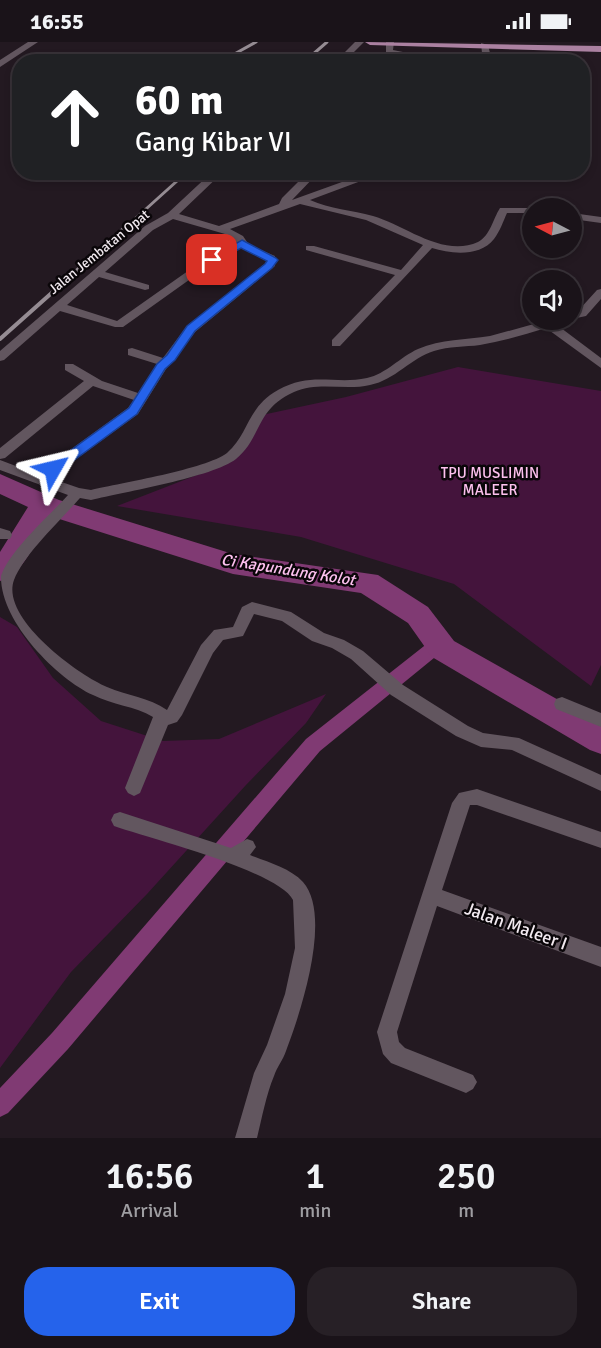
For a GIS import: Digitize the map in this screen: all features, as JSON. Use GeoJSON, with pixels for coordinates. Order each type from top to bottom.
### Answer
{"type":"FeatureCollection","features":[{"type":"Feature","properties":{"kind":"main road"},"geometry":{"type":"LineString","coordinates":[[370,42],[601,46]]}},
{"type":"Feature","properties":{"kind":"main road"},"geometry":{"type":"LineString","coordinates":[[575,42],[601,46]]}},
{"type":"Feature","properties":{"kind":"street"},"geometry":{"type":"LineString","coordinates":[[15,54],[34,42]]}},
{"type":"Feature","properties":{"kind":"street"},"geometry":{"type":"LineString","coordinates":[[347,54],[360,42]]}},
{"type":"Feature","properties":{"kind":"street"},"geometry":{"type":"LineString","coordinates":[[390,42],[389,51],[401,54]]}},
{"type":"Feature","properties":{"kind":"street","name":"Jalan Jembatan Opat"},"geometry":{"type":"LineString","coordinates":[[0,357],[149,228],[171,215],[209,180]]}},
{"type":"Feature","properties":{"kind":"street"},"geometry":{"type":"LineString","coordinates":[[283,208],[286,200],[306,180]]}},
{"type":"Feature","properties":{"kind":"street"},"geometry":{"type":"LineString","coordinates":[[220,229],[358,180]]}},
{"type":"Feature","properties":{"kind":"street"},"geometry":{"type":"LineString","coordinates":[[302,201],[323,210],[369,218],[430,243],[450,248],[468,249],[485,242],[504,210],[522,210]]}},
{"type":"Feature","properties":{"kind":"street"},"geometry":{"type":"LineString","coordinates":[[38,480],[133,411],[191,329],[269,266],[273,260],[245,247],[239,238],[220,229],[171,215]]}},
{"type":"Feature","properties":{"kind":"street"},"geometry":{"type":"LineString","coordinates":[[582,217],[601,220]]}},
{"type":"Feature","properties":{"kind":"street"},"geometry":{"type":"LineString","coordinates":[[57,306],[119,325],[199,268],[242,243]]}},
{"type":"Feature","properties":{"kind":"street"},"geometry":{"type":"LineString","coordinates":[[336,343],[430,243]]}},
{"type":"Feature","properties":{"kind":"street"},"geometry":{"type":"LineString","coordinates":[[310,248],[403,274]]}},
{"type":"Feature","properties":{"kind":"street"},"geometry":{"type":"LineString","coordinates":[[96,273],[145,287]]}},
{"type":"Feature","properties":{"kind":"street"},"geometry":{"type":"LineString","coordinates":[[582,314],[597,305],[601,292]]}},
{"type":"Feature","properties":{"kind":"street"},"geometry":{"type":"LineString","coordinates":[[230,297],[244,301]]}},
{"type":"Feature","properties":{"kind":"street"},"geometry":{"type":"LineString","coordinates":[[0,465],[76,495],[96,494],[222,462],[240,447],[261,406],[270,398],[317,382],[347,384],[371,381],[385,376],[421,351],[446,344],[481,341],[523,330]]}},
{"type":"Feature","properties":{"kind":"street"},"geometry":{"type":"LineString","coordinates":[[563,330],[601,364]]}},
{"type":"Feature","properties":{"kind":"street"},"geometry":{"type":"LineString","coordinates":[[132,352],[166,363]]}},
{"type":"Feature","properties":{"kind":"street"},"geometry":{"type":"LineString","coordinates":[[69,367],[92,381],[140,398]]}},
{"type":"Feature","properties":{"kind":"street"},"geometry":{"type":"LineString","coordinates":[[0,455],[92,381]]}},
{"type":"Feature","properties":{"kind":"street"},"geometry":{"type":"LineString","coordinates":[[76,495],[32,544],[5,581],[3,611],[24,642],[78,679],[101,692],[159,712],[162,717],[161,721],[134,788]]}},
{"type":"Feature","properties":{"kind":"street"},"geometry":{"type":"LineString","coordinates":[[161,721],[171,717],[176,710],[207,649],[219,634],[238,632],[247,611],[252,608],[264,609],[286,616],[318,637],[338,644],[357,655],[397,690],[481,741],[513,743],[601,783]]}},
{"type":"Feature","properties":{"kind":"street"},"geometry":{"type":"LineString","coordinates":[[562,704],[601,720]]}},
{"type":"Feature","properties":{"kind":"street"},"geometry":{"type":"LineString","coordinates":[[466,1082],[398,1056],[391,1050],[388,1041],[389,1022],[461,803],[466,798],[478,798],[601,840]]}},
{"type":"Feature","properties":{"kind":"street"},"geometry":{"type":"LineString","coordinates":[[120,820],[200,847],[237,854],[282,877],[297,889],[302,899],[305,948],[295,994],[276,1050],[264,1073],[246,1138]]}},
{"type":"Feature","properties":{"kind":"street","name":"Jalan Maleer I"},"geometry":{"type":"LineString","coordinates":[[432,896],[601,957]]}},
{"type":"Feature","properties":{"kind":"green space","name":"TPU MUSLIMIN MALEER"},"geometry":{"type":"Polygon","coordinates":[[[458,367],[601,391],[601,665],[591,686],[454,584],[301,537],[117,506],[215,468],[262,415],[346,397],[458,367]]]}},
{"type":"Feature","properties":{"kind":"green space"},"geometry":{"type":"Polygon","coordinates":[[[0,617],[17,627],[53,678],[101,721],[163,741],[219,739],[326,694],[306,723],[71,972],[0,1068],[0,617]]]}},
{"type":"Feature","properties":{"kind":"waterway"},"geometry":{"type":"LineString","coordinates":[[0,483],[50,507]]}},
{"type":"Feature","properties":{"kind":"waterway","name":"Ci Kapundung Kolot"},"geometry":{"type":"LineString","coordinates":[[0,571],[13,556],[37,514],[50,507]]}},
{"type":"Feature","properties":{"kind":"waterway","name":"Ci Kapundung Kolot"},"geometry":{"type":"LineString","coordinates":[[50,507],[233,564],[368,583],[418,615],[443,649],[601,740]]}},
{"type":"Feature","properties":{"kind":"waterway"},"geometry":{"type":"LineString","coordinates":[[0,1105],[60,1041],[313,745],[439,644]]}},
{"type":"Feature","properties":{"kind":"railway"},"geometry":{"type":"LineString","coordinates":[[234,54],[256,42]]}},
{"type":"Feature","properties":{"kind":"railway"},"geometry":{"type":"LineString","coordinates":[[313,54],[327,42]]}},
{"type":"Feature","properties":{"kind":"railway"},"geometry":{"type":"LineString","coordinates":[[126,227],[178,180]]}},
{"type":"Feature","properties":{"kind":"railway"},"geometry":{"type":"LineString","coordinates":[[0,339],[128,225]]}},
{"type":"Feature","properties":{"kind":"route"},"geometry":{"type":"LineString","coordinates":[[53,469],[133,411],[161,367],[191,329],[214,308],[269,266],[273,260],[245,247],[242,243],[212,260]]}}]}
